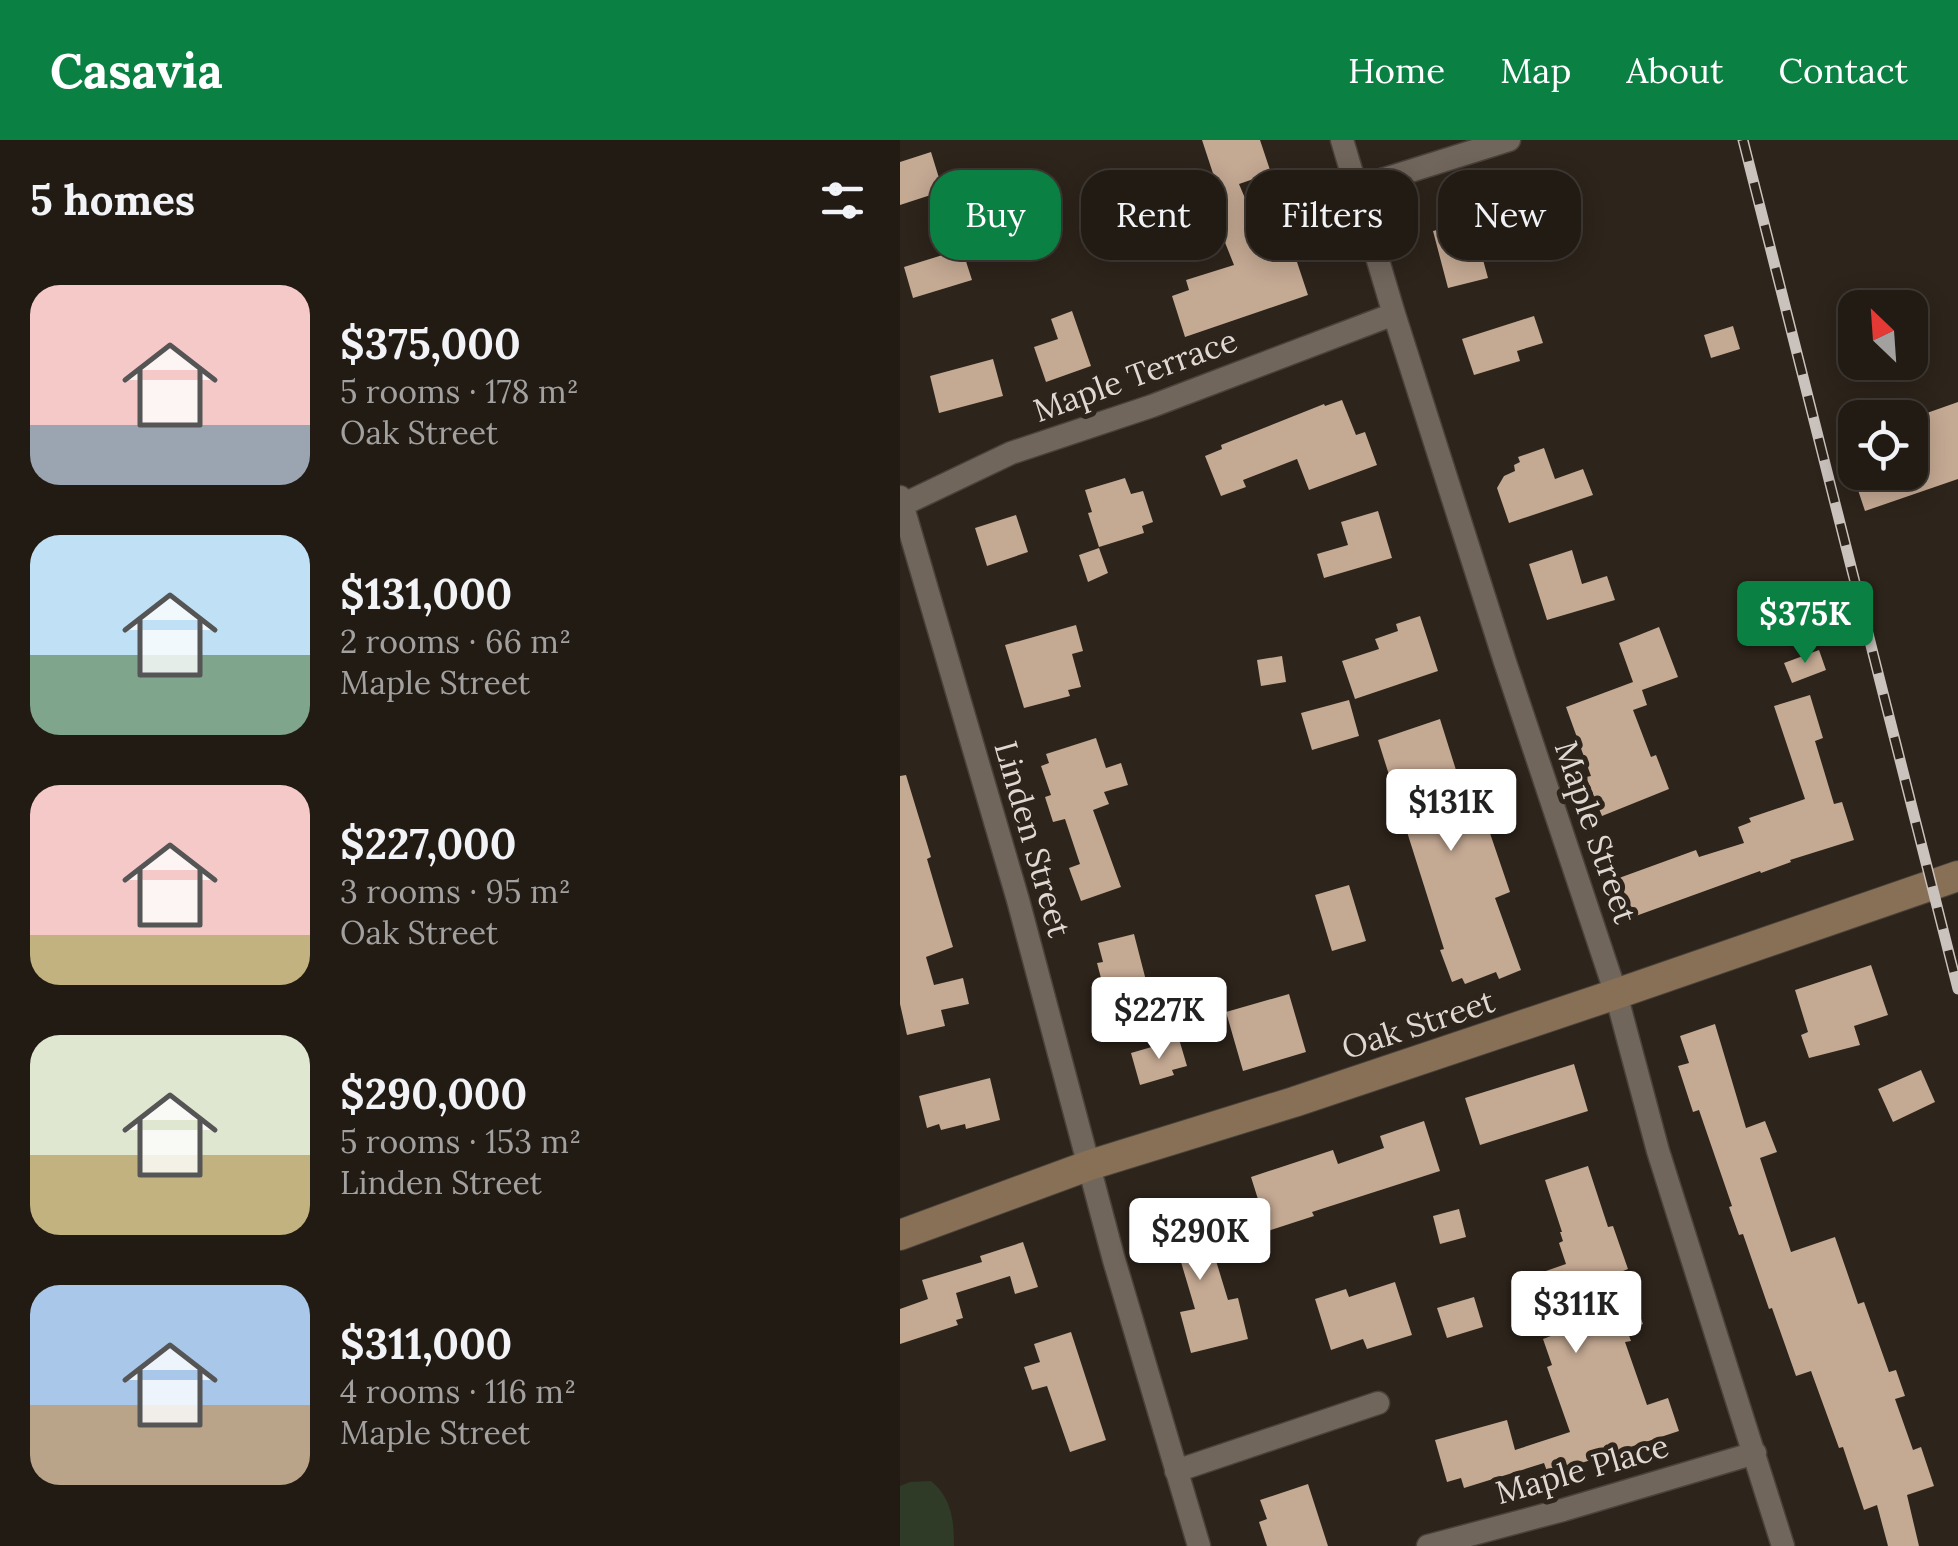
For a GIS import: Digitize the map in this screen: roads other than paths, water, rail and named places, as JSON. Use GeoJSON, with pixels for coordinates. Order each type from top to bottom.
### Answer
{"type":"FeatureCollection","features":[{"type":"Feature","properties":{"kind":"street","name":"Maple Street"},"geometry":{"type":"LineString","coordinates":[[1342,140],[1351,170]]}},
{"type":"Feature","properties":{"kind":"street"},"geometry":{"type":"LineString","coordinates":[[1413,170],[1508,140]]}},
{"type":"Feature","properties":{"kind":"street","name":"Maple Street"},"geometry":{"type":"LineString","coordinates":[[1378,260],[1505,662],[1616,994],[1658,1151],[1783,1546]]}},
{"type":"Feature","properties":{"kind":"street","name":"Maple Terrace"},"geometry":{"type":"LineString","coordinates":[[901,503],[1012,454],[1152,406],[1394,314]]}},
{"type":"Feature","properties":{"kind":"street","name":"Linden Street"},"geometry":{"type":"LineString","coordinates":[[901,503],[1018,900],[1114,1260],[1200,1546]]}},
{"type":"Feature","properties":{"kind":"street","name":"Oak Street"},"geometry":{"type":"LineString","coordinates":[[900,1235],[1090,1165],[1294,1102],[1958,876]]}},
{"type":"Feature","properties":{"kind":"street"},"geometry":{"type":"LineString","coordinates":[[1176,1471],[1378,1404]]}},
{"type":"Feature","properties":{"kind":"street","name":"Maple Place"},"geometry":{"type":"LineString","coordinates":[[1428,1546],[1755,1453]]}},
{"type":"Feature","properties":{"kind":"railway"},"geometry":{"type":"LineString","coordinates":[[1743,140],[1958,989]]}}]}
